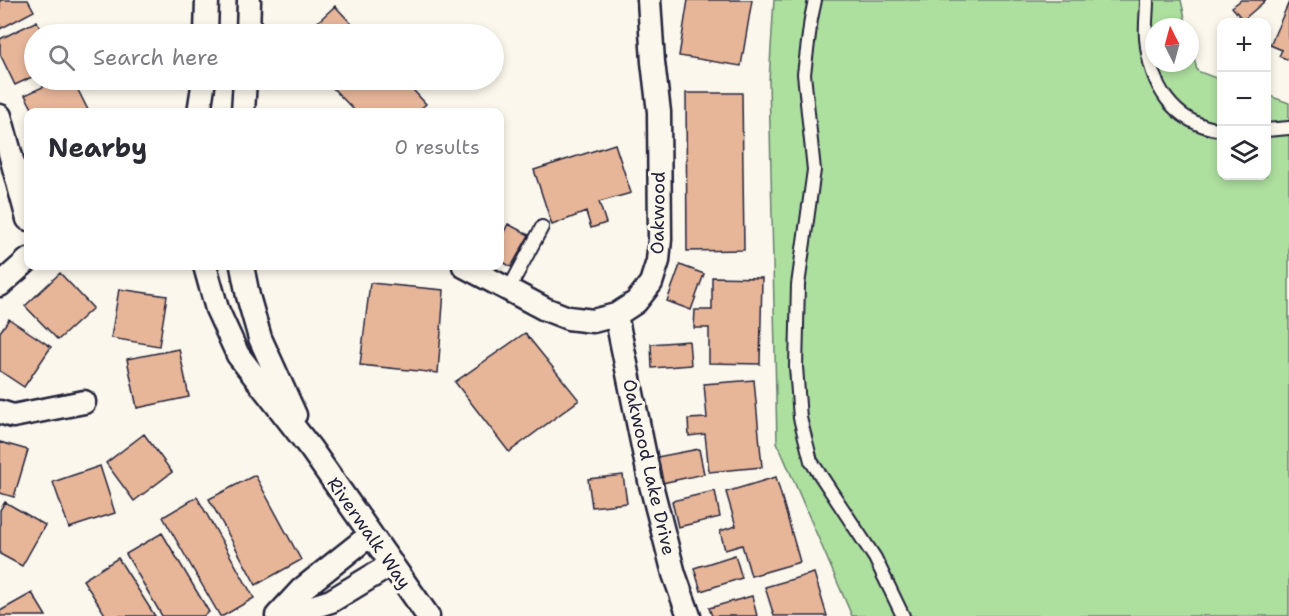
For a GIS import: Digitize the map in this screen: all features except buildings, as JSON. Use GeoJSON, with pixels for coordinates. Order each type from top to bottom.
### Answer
{"type":"FeatureCollection","features":[{"type":"Feature","properties":{"kind":"street"},"geometry":{"type":"LineString","coordinates":[[206,24],[207,0]]}},
{"type":"Feature","properties":{"kind":"street"},"geometry":{"type":"LineString","coordinates":[[248,24],[249,0]]}},
{"type":"Feature","properties":{"kind":"street","name":"Oakwood"},"geometry":{"type":"LineString","coordinates":[[472,270],[545,309],[568,318],[593,321],[616,315],[636,302],[651,283],[658,261],[659,112],[649,0]]}},
{"type":"Feature","properties":{"kind":"street"},"geometry":{"type":"LineString","coordinates":[[200,108],[203,90]]}},
{"type":"Feature","properties":{"kind":"street"},"geometry":{"type":"LineString","coordinates":[[243,108],[244,90]]}},
{"type":"Feature","properties":{"kind":"street"},"geometry":{"type":"LineString","coordinates":[[0,116],[24,204]]}},
{"type":"Feature","properties":{"kind":"street"},"geometry":{"type":"LineString","coordinates":[[0,285],[24,264]]}},
{"type":"Feature","properties":{"kind":"street","name":"Riverwalk Way"},"geometry":{"type":"LineString","coordinates":[[206,270],[217,309],[238,355],[311,449],[428,616]]}},
{"type":"Feature","properties":{"kind":"street","name":"Riverwalk Way"},"geometry":{"type":"LineString","coordinates":[[243,270],[260,338],[311,449]]}},
{"type":"Feature","properties":{"kind":"street","name":"Oakwood Lake Drive"},"geometry":{"type":"LineString","coordinates":[[616,315],[650,481],[674,574],[689,616]]}},
{"type":"Feature","properties":{"kind":"street"},"geometry":{"type":"LineString","coordinates":[[0,412],[14,416],[84,402]]}},
{"type":"Feature","properties":{"kind":"street"},"geometry":{"type":"LineString","coordinates":[[277,616],[302,589],[370,535]]}},
{"type":"Feature","properties":{"kind":"street"},"geometry":{"type":"LineString","coordinates":[[284,616],[331,601],[392,564]]}},
{"type":"Feature","properties":{"kind":"lane"},"geometry":{"type":"LineString","coordinates":[[815,0],[810,19],[804,74],[814,170],[798,285],[796,368],[800,418],[811,461],[875,558],[903,616]]}},
{"type":"Feature","properties":{"kind":"lane"},"geometry":{"type":"LineString","coordinates":[[1148,0],[1145,36],[1156,84],[1168,101],[1185,118],[1205,128],[1217,130]]}},
{"type":"Feature","properties":{"kind":"lane"},"geometry":{"type":"LineString","coordinates":[[1271,130],[1289,128]]}},
{"type":"Feature","properties":{"kind":"lane"},"geometry":{"type":"LineString","coordinates":[[508,289],[542,227]]}},
{"type":"Feature","properties":{"kind":"green space"},"geometry":{"type":"Polygon","coordinates":[[[774,0],[1181,0],[1185,18],[1145,18],[1145,72],[1199,72],[1217,78],[1217,180],[1271,180],[1271,96],[1289,103],[1289,616],[852,616],[777,442],[769,81],[774,0]]]}}]}
